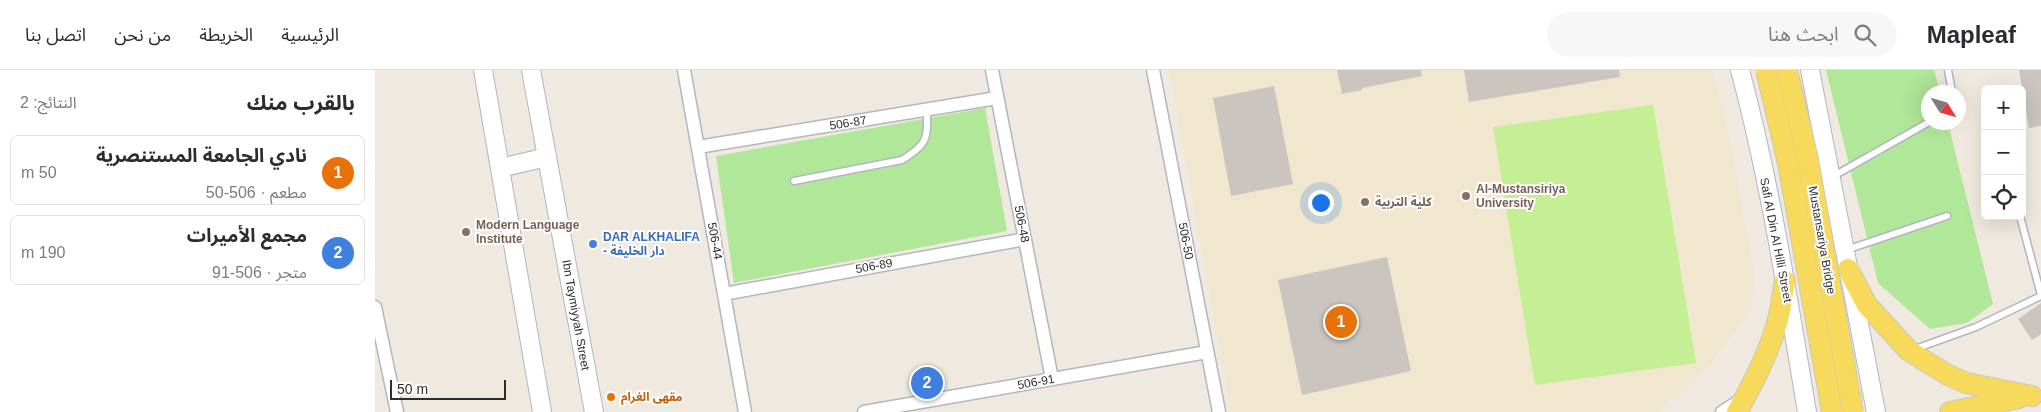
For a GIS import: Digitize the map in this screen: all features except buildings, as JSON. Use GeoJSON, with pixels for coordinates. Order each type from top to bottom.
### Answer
{"type":"FeatureCollection","features":[{"type":"Feature","properties":{"kind":"main road","name":"Mustansariya Bridge"},"geometry":{"type":"LineString","coordinates":[[1766,70],[1790,172],[1832,412]]}},
{"type":"Feature","properties":{"kind":"main road","name":"Mustansariya Bridge"},"geometry":{"type":"LineString","coordinates":[[1787,70],[1808,160],[1853,412]]}},
{"type":"Feature","properties":{"kind":"main road"},"geometry":{"type":"LineString","coordinates":[[1846,260],[1867,305],[1909,351],[1947,375],[1966,383],[2036,395]]}},
{"type":"Feature","properties":{"kind":"main road"},"geometry":{"type":"LineString","coordinates":[[1741,405],[1757,375],[1775,330],[1785,281]]}},
{"type":"Feature","properties":{"kind":"main road"},"geometry":{"type":"LineString","coordinates":[[1950,412],[2036,395]]}},
{"type":"Feature","properties":{"kind":"street"},"geometry":{"type":"LineString","coordinates":[[483,70],[542,412]]}},
{"type":"Feature","properties":{"kind":"street","name":"Ibn Taymiyyah Street"},"geometry":{"type":"LineString","coordinates":[[531,70],[594,412]]}},
{"type":"Feature","properties":{"kind":"street","name":"506-44"},"geometry":{"type":"LineString","coordinates":[[684,70],[745,412]]}},
{"type":"Feature","properties":{"kind":"street","name":"506-48"},"geometry":{"type":"LineString","coordinates":[[992,70],[1053,379]]}},
{"type":"Feature","properties":{"kind":"street","name":"506-50"},"geometry":{"type":"LineString","coordinates":[[1153,70],[1219,412]]}},
{"type":"Feature","properties":{"kind":"street","name":"Safi Al Din Al Hilli Street"},"geometry":{"type":"LineString","coordinates":[[1740,70],[1749,102],[1785,281],[1807,412]]}},
{"type":"Feature","properties":{"kind":"street"},"geometry":{"type":"LineString","coordinates":[[1804,105],[1810,96],[1811,78]]}},
{"type":"Feature","properties":{"kind":"street"},"geometry":{"type":"LineString","coordinates":[[1811,78],[1876,412]]}},
{"type":"Feature","properties":{"kind":"street","name":"506-87"},"geometry":{"type":"LineString","coordinates":[[698,147],[997,98]]}},
{"type":"Feature","properties":{"kind":"street"},"geometry":{"type":"LineString","coordinates":[[1749,102],[1763,114]]}},
{"type":"Feature","properties":{"kind":"street"},"geometry":{"type":"LineString","coordinates":[[500,168],[547,157]]}},
{"type":"Feature","properties":{"kind":"street","name":"506-89"},"geometry":{"type":"LineString","coordinates":[[724,294],[1025,239]]}},
{"type":"Feature","properties":{"kind":"street"},"geometry":{"type":"LineString","coordinates":[[375,307],[379,351],[397,412]]}},
{"type":"Feature","properties":{"kind":"street","name":"506-91"},"geometry":{"type":"LineString","coordinates":[[864,412],[1207,352]]}},
{"type":"Feature","properties":{"kind":"street"},"geometry":{"type":"LineString","coordinates":[[1721,412],[1741,405]]}},
{"type":"Feature","properties":{"kind":"lane"},"geometry":{"type":"LineString","coordinates":[[1948,70],[1951,85]]}},
{"type":"Feature","properties":{"kind":"lane"},"geometry":{"type":"LineString","coordinates":[[794,181],[902,160],[916,152],[927,137],[927,110]]}},
{"type":"Feature","properties":{"kind":"lane"},"geometry":{"type":"LineString","coordinates":[[1831,178],[1921,127]]}},
{"type":"Feature","properties":{"kind":"lane"},"geometry":{"type":"LineString","coordinates":[[1846,260],[1947,216]]}},
{"type":"Feature","properties":{"kind":"lane"},"geometry":{"type":"LineString","coordinates":[[1909,351],[1976,327],[2041,295],[2022,220]]}},
{"type":"Feature","properties":{"kind":"shaded area","name":"Al-Mustansiriya University"},"geometry":{"type":"Polygon","coordinates":[[[1169,70],[1711,70],[1726,120],[1754,271],[1752,302],[1739,326],[1708,366],[1657,412],[1231,412],[1169,70]]]}},
{"type":"Feature","properties":{"kind":"green space"},"geometry":{"type":"Polygon","coordinates":[[[1826,70],[1934,70],[1938,85],[1921,85],[1921,130],[1950,130],[1993,304],[1967,323],[1930,329],[1878,283],[1826,70]]]}},
{"type":"Feature","properties":{"kind":"green space"},"geometry":{"type":"Polygon","coordinates":[[[1653,105],[1696,363],[1535,385],[1493,127],[1653,105]]]}},
{"type":"Feature","properties":{"kind":"green space"},"geometry":{"type":"Polygon","coordinates":[[[985,108],[1007,231],[734,283],[716,156],[985,108]]]}},
{"type":"Feature","properties":{"kind":"place","name":"Al-Mustansiriya University"},"geometry":{"type":"Point","coordinates":[1466,196]}},
{"type":"Feature","properties":{"kind":"place","name":"كلية التربية"},"geometry":{"type":"Point","coordinates":[1365,202]}},
{"type":"Feature","properties":{"kind":"place","name":"Modern Language Institute"},"geometry":{"type":"Point","coordinates":[466,232]}},
{"type":"Feature","properties":{"kind":"place","name":"DAR ALKHALIFA - دار الخليفة"},"geometry":{"type":"Point","coordinates":[593,244]}},
{"type":"Feature","properties":{"kind":"place","name":"نادي الجامعة المستنصرية"},"geometry":{"type":"Point","coordinates":[1341,322]}},
{"type":"Feature","properties":{"kind":"place","name":"مجمع الأميرات"},"geometry":{"type":"Point","coordinates":[927,383]}},
{"type":"Feature","properties":{"kind":"place","name":"مقهى الغرام"},"geometry":{"type":"Point","coordinates":[611,397]}}]}
